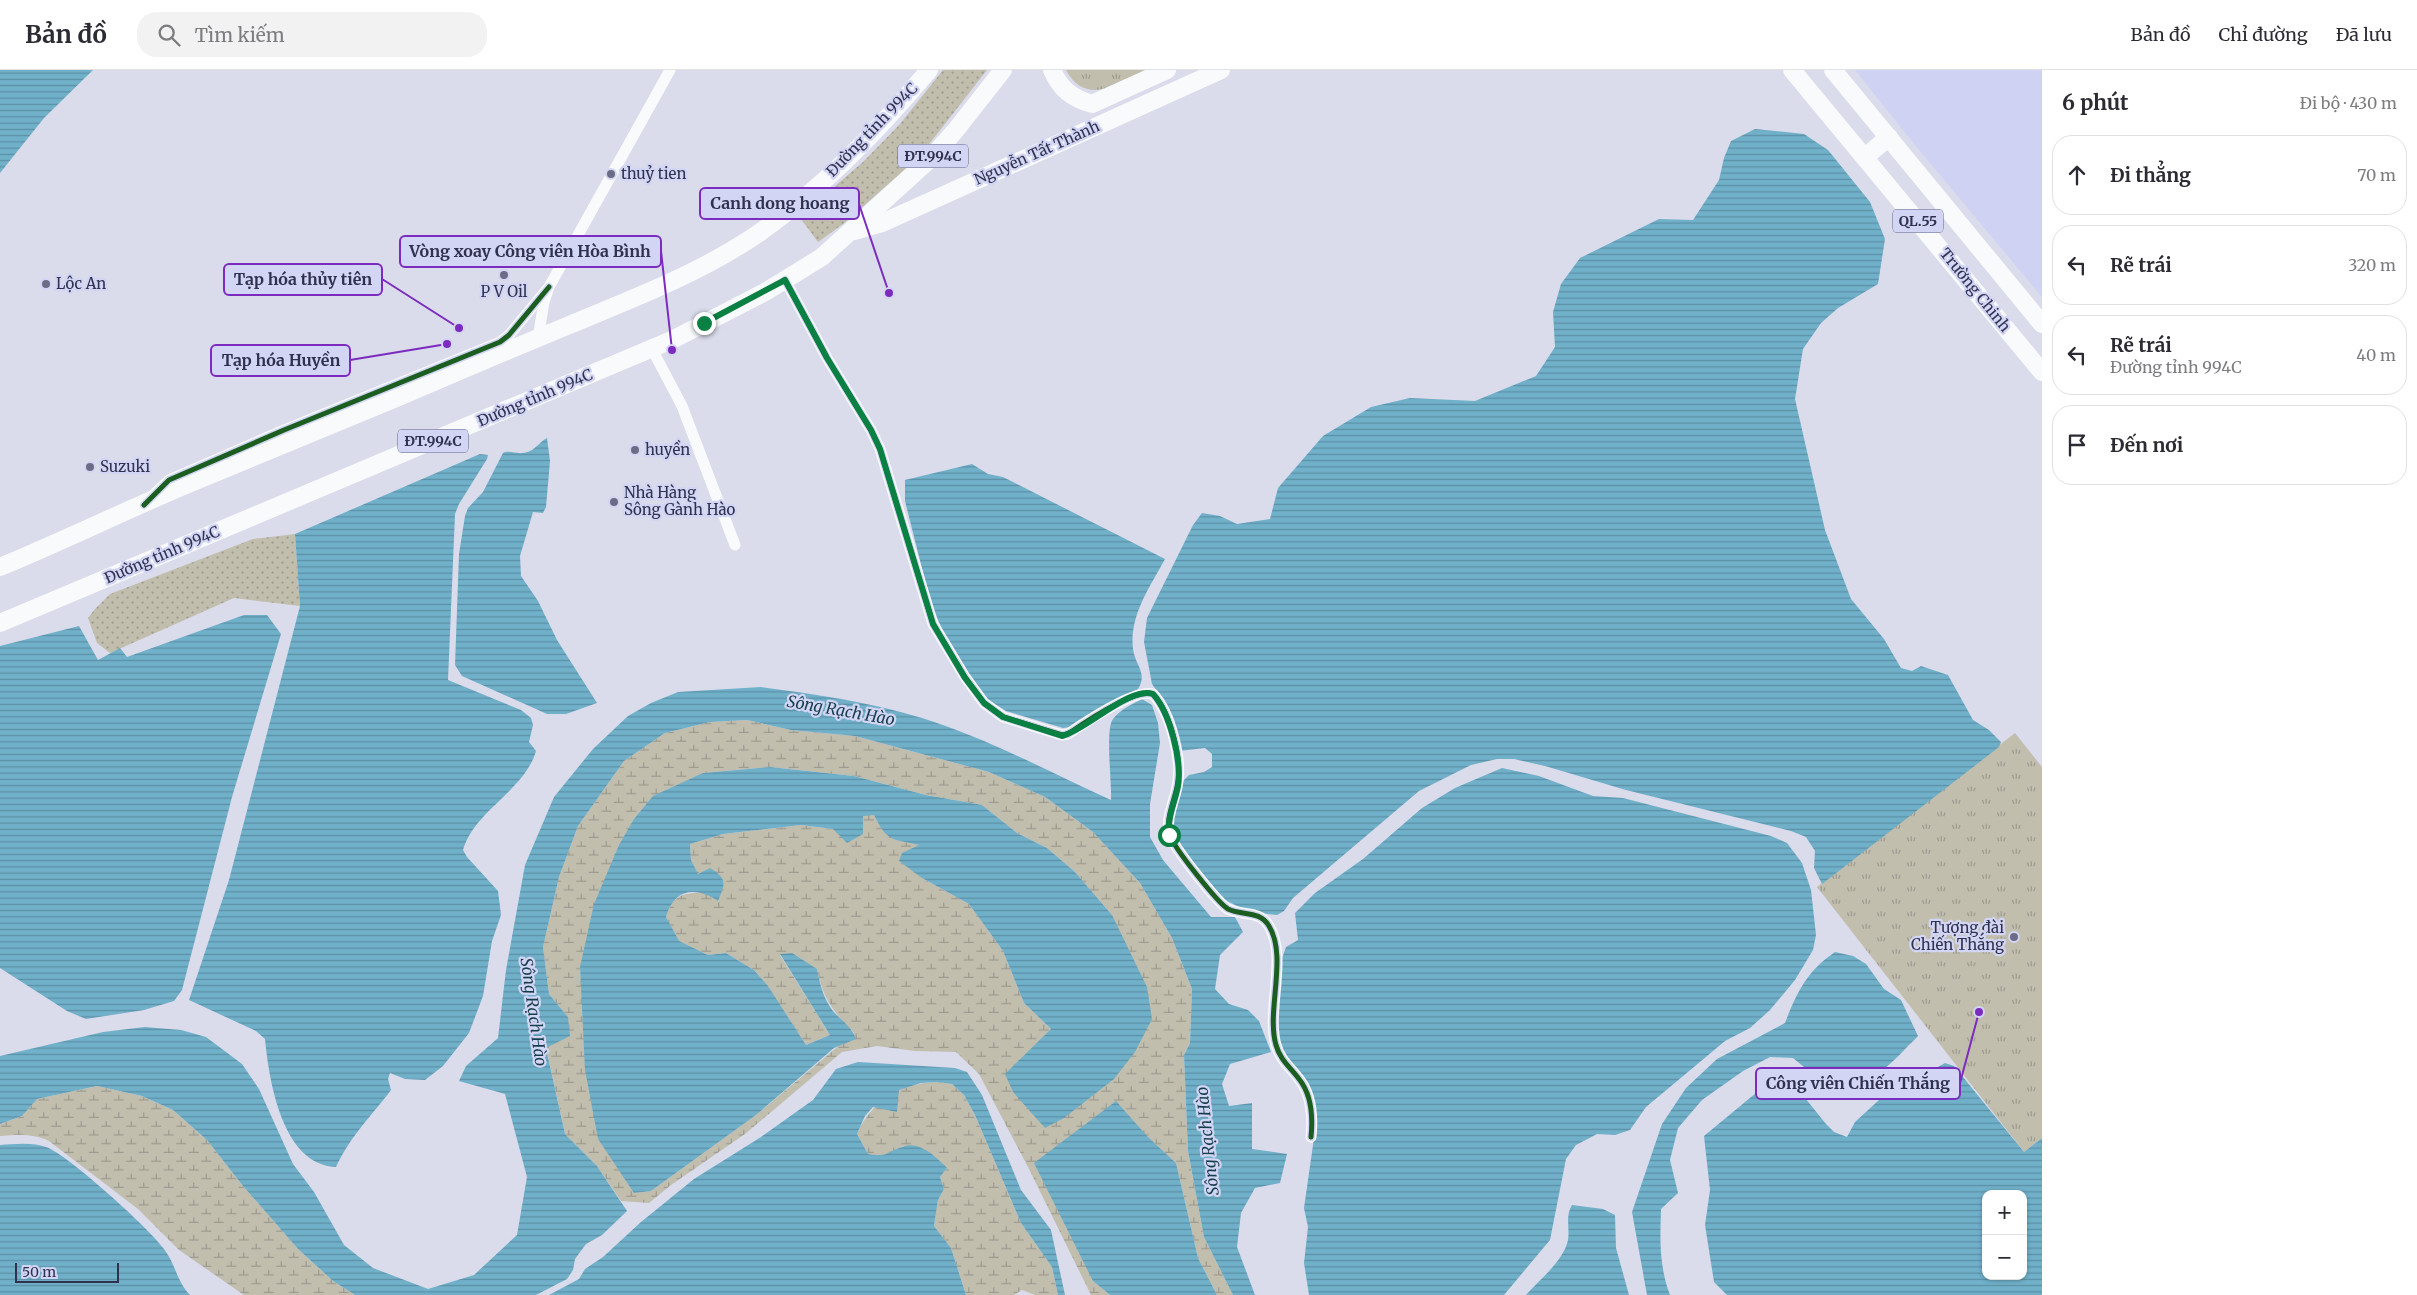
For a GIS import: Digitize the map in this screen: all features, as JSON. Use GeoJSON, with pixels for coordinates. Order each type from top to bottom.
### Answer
{"type":"FeatureCollection","features":[{"type":"Feature","properties":{"kind":"main road","name":"Đường tỉnh 994C"},"geometry":{"type":"LineString","coordinates":[[0,567],[682,277],[758,234],[788,211],[850,156],[896,109],[929,70]]}},
{"type":"Feature","properties":{"kind":"main road","name":"Đường tỉnh 994C"},"geometry":{"type":"LineString","coordinates":[[0,623],[652,349],[785,280],[822,257],[930,158],[956,131],[1003,70]]}},
{"type":"Feature","properties":{"kind":"main road","name":"Nguyễn Tất Thành"},"geometry":{"type":"LineString","coordinates":[[1052,70],[1062,88],[1075,98],[1092,104],[1167,70]]}},
{"type":"Feature","properties":{"kind":"main road","name":"Nguyễn Tất Thành"},"geometry":{"type":"LineString","coordinates":[[851,232],[882,223],[1221,70]]}},
{"type":"Feature","properties":{"kind":"main road","name":"Trường Chinh"},"geometry":{"type":"LineString","coordinates":[[1792,70],[1866,157],[2042,372]]}},
{"type":"Feature","properties":{"kind":"main road","name":"Trường Chinh"},"geometry":{"type":"LineString","coordinates":[[1833,70],[2042,324]]}},
{"type":"Feature","properties":{"kind":"main road"},"geometry":{"type":"LineString","coordinates":[[1092,104],[1102,124]]}},
{"type":"Feature","properties":{"kind":"main road"},"geometry":{"type":"LineString","coordinates":[[1866,157],[1889,137]]}},
{"type":"Feature","properties":{"kind":"street"},"geometry":{"type":"LineString","coordinates":[[144,505],[168,480],[284,430],[500,342],[509,335],[549,287],[670,70]]}},
{"type":"Feature","properties":{"kind":"street"},"geometry":{"type":"LineString","coordinates":[[785,280],[827,358],[871,430],[900,510],[933,624],[965,678],[984,703],[1003,717],[1062,736],[1120,703],[1142,694],[1153,694],[1158,700],[1174,738],[1179,779],[1169,821],[1169,835],[1183,857],[1226,906],[1258,916],[1269,926],[1273,935],[1277,966],[1276,1045],[1284,1062],[1304,1087],[1312,1114],[1311,1137]]}},
{"type":"Feature","properties":{"kind":"street"},"geometry":{"type":"LineString","coordinates":[[538,338],[544,302],[549,287]]}},
{"type":"Feature","properties":{"kind":"street"},"geometry":{"type":"LineString","coordinates":[[652,349],[682,406],[736,545]]}},
{"type":"Feature","properties":{"kind":"shaded area"},"geometry":{"type":"Polygon","coordinates":[[[1855,70],[2042,70],[2042,297],[1910,139],[1855,70]]]}},
{"type":"Feature","properties":{"kind":"green space"},"geometry":{"type":"Polygon","coordinates":[[[943,70],[987,70],[919,157],[843,224],[818,242],[801,219],[804,213],[863,162],[900,124],[943,70]]]}},
{"type":"Feature","properties":{"kind":"green space"},"geometry":{"type":"Polygon","coordinates":[[[1066,70],[1150,70],[1105,89],[1094,90],[1083,88],[1074,81],[1066,70]]]}},
{"type":"Feature","properties":{"kind":"green space"},"geometry":{"type":"Polygon","coordinates":[[[295,534],[300,606],[234,598],[110,653],[97,643],[88,618],[110,594],[253,539],[295,534]]]}},
{"type":"Feature","properties":{"kind":"green space"},"geometry":{"type":"Polygon","coordinates":[[[747,720],[791,730],[855,736],[989,772],[1045,797],[1093,832],[1140,883],[1172,938],[1192,989],[1190,1043],[1184,1055],[1188,1151],[1204,1237],[1233,1295],[1217,1295],[1198,1258],[1176,1163],[1147,1136],[1093,1281],[1110,1295],[1091,1295],[1028,1167],[979,1074],[956,1052],[915,1051],[877,1046],[842,1052],[745,1134],[671,1185],[649,1203],[621,1201],[597,1166],[565,1134],[546,1047],[568,1017],[549,994],[543,947],[559,877],[578,826],[624,761],[665,733],[710,722],[747,720]],[[770,767],[703,773],[580,967],[584,1021],[634,1193],[651,1191],[756,1115],[854,1033],[830,1004],[822,989],[817,969],[780,955],[830,1035],[806,1045],[768,987],[754,970],[726,953],[708,955],[678,941],[666,917],[669,909],[679,897],[704,892],[691,860],[690,844],[723,834],[801,825],[833,829],[863,815],[874,815],[883,830],[892,838],[920,845],[922,878],[969,904],[1003,951],[1024,1003],[1051,1029],[1039,1043],[1044,1127],[1112,915],[1075,872],[1047,848],[1017,833],[982,805],[926,795],[854,776],[770,767]]]}},
{"type":"Feature","properties":{"kind":"green space"},"geometry":{"type":"Polygon","coordinates":[[[2015,733],[2042,767],[2042,1138],[2024,1152],[1817,887],[2015,733]]]}},
{"type":"Feature","properties":{"kind":"green space"},"geometry":{"type":"Polygon","coordinates":[[[923,1083],[952,1084],[964,1095],[975,1115],[1021,1223],[1052,1267],[1058,1295],[1035,1295],[1022,1290],[1014,1295],[966,1295],[951,1248],[934,1226],[938,1200],[944,1189],[940,1177],[947,1168],[903,1146],[885,1156],[868,1154],[857,1134],[871,1111],[879,1103],[899,1090],[923,1083]]]}},
{"type":"Feature","properties":{"kind":"green space"},"geometry":{"type":"Polygon","coordinates":[[[97,1086],[142,1096],[173,1110],[207,1140],[243,1186],[298,1249],[333,1281],[355,1295],[244,1295],[179,1250],[138,1209],[49,1141],[31,1136],[0,1136],[0,1124],[22,1116],[37,1099],[97,1086]]]}},
{"type":"Feature","properties":{"kind":"water"},"geometry":{"type":"Polygon","coordinates":[[[0,70],[93,70],[44,118],[0,173],[0,70]]]}},
{"type":"Feature","properties":{"kind":"water"},"geometry":{"type":"Polygon","coordinates":[[[1755,129],[1804,134],[1828,150],[1870,202],[1885,239],[1878,284],[1838,308],[1821,323],[1803,349],[1795,399],[1825,530],[1851,599],[1884,639],[1901,668],[1912,671],[1921,666],[1948,675],[1973,720],[1989,730],[2001,742],[1999,747],[1822,884],[1814,868],[1815,851],[1806,837],[1791,831],[1626,790],[1545,766],[1514,759],[1497,759],[1471,765],[1419,791],[1293,898],[1284,911],[1277,915],[1260,913],[1239,907],[1223,899],[1212,889],[1175,836],[1173,817],[1182,782],[1189,775],[1204,772],[1212,767],[1212,754],[1205,748],[1179,751],[1163,700],[1152,684],[1144,642],[1147,618],[1193,525],[1202,513],[1220,516],[1237,524],[1270,519],[1278,488],[1323,436],[1371,407],[1410,398],[1475,401],[1536,376],[1555,347],[1553,312],[1561,284],[1580,258],[1659,219],[1693,220],[1719,180],[1724,158],[1731,141],[1755,129]]]}},
{"type":"Feature","properties":{"kind":"water"},"geometry":{"type":"Polygon","coordinates":[[[547,438],[550,461],[546,507],[543,513],[533,512],[520,556],[521,576],[538,601],[557,640],[597,703],[566,714],[547,714],[462,676],[455,665],[459,554],[468,508],[483,492],[503,453],[527,452],[547,438]]]}},
{"type":"Feature","properties":{"kind":"water"},"geometry":{"type":"Polygon","coordinates":[[[480,454],[488,455],[487,459],[459,504],[455,514],[448,680],[521,710],[531,718],[533,725],[529,742],[536,751],[522,777],[478,824],[469,836],[463,850],[467,857],[498,891],[501,915],[492,941],[483,996],[469,1033],[443,1066],[425,1080],[405,1079],[390,1073],[388,1079],[391,1090],[354,1136],[336,1167],[318,1163],[303,1152],[291,1136],[275,1097],[265,1039],[256,1031],[189,1000],[229,880],[300,606],[295,534],[480,454]]]}},
{"type":"Feature","properties":{"kind":"water"},"geometry":{"type":"Polygon","coordinates":[[[972,464],[988,474],[1003,477],[1165,559],[1147,591],[1134,625],[1133,649],[1142,678],[1138,689],[1071,727],[1063,728],[1006,711],[982,696],[943,631],[931,604],[905,501],[905,480],[972,464]]]}},
{"type":"Feature","properties":{"kind":"water"},"geometry":{"type":"Polygon","coordinates":[[[244,615],[267,615],[281,634],[232,797],[182,990],[174,1001],[144,1010],[86,1019],[67,1011],[0,968],[0,646],[79,626],[98,660],[120,648],[127,657],[244,615]]]}},
{"type":"Feature","properties":{"kind":"water","name":"Sông Rạch Hào"},"geometry":{"type":"Polygon","coordinates":[[[761,687],[862,703],[922,718],[994,745],[1111,800],[1109,733],[1113,719],[1123,710],[1142,699],[1152,705],[1158,723],[1160,743],[1150,804],[1150,837],[1163,860],[1211,917],[1235,917],[1243,932],[1220,955],[1215,989],[1229,1004],[1248,1010],[1259,1021],[1271,1052],[1230,1064],[1222,1084],[1229,1106],[1252,1103],[1252,1149],[1287,1154],[1280,1183],[1255,1188],[1241,1213],[1237,1247],[1255,1295],[1233,1295],[1204,1237],[1188,1151],[1184,1055],[1190,1043],[1192,989],[1172,938],[1140,883],[1093,832],[1045,797],[989,772],[855,736],[791,730],[747,720],[710,722],[665,733],[624,761],[578,826],[559,877],[543,947],[549,994],[568,1017],[570,1036],[546,1048],[565,1134],[597,1166],[627,1211],[602,1235],[586,1244],[575,1259],[573,1270],[567,1279],[536,1295],[355,1295],[333,1281],[298,1249],[243,1186],[207,1140],[173,1110],[142,1096],[97,1086],[37,1099],[22,1116],[0,1124],[0,1056],[103,1032],[145,1027],[181,1030],[206,1037],[242,1064],[259,1089],[293,1164],[314,1192],[344,1245],[373,1268],[428,1289],[474,1275],[517,1235],[527,1177],[505,1094],[459,1081],[466,1066],[498,1038],[506,970],[525,865],[554,797],[593,749],[628,716],[651,703],[678,692],[761,687]]]}},
{"type":"Feature","properties":{"kind":"water"},"geometry":{"type":"Polygon","coordinates":[[[770,767],[854,776],[926,795],[982,805],[1017,833],[1047,848],[1075,872],[1112,915],[1147,987],[1152,1019],[1135,1052],[1114,1079],[1064,1118],[1045,1128],[1013,1092],[1005,1074],[1051,1029],[1024,1003],[1003,951],[969,904],[922,878],[899,861],[902,853],[919,845],[891,838],[883,830],[874,815],[863,816],[863,834],[847,843],[833,829],[801,825],[723,834],[690,844],[691,860],[698,874],[710,868],[720,875],[723,886],[718,901],[701,893],[694,892],[686,893],[674,901],[666,917],[679,941],[708,955],[726,953],[754,970],[768,986],[806,1045],[830,1035],[780,954],[792,953],[817,969],[824,996],[833,1011],[849,1027],[856,1039],[834,1048],[756,1115],[651,1191],[634,1193],[598,1139],[585,1070],[580,967],[594,904],[619,845],[634,819],[653,796],[703,773],[770,767]]]}},
{"type":"Feature","properties":{"kind":"water"},"geometry":{"type":"Polygon","coordinates":[[[1502,768],[1539,776],[1593,796],[1623,798],[1771,836],[1787,843],[1802,863],[1811,890],[1816,935],[1813,950],[1795,980],[1770,1010],[1750,1028],[1725,1041],[1646,1107],[1630,1130],[1615,1135],[1597,1134],[1576,1145],[1566,1159],[1550,1240],[1504,1295],[1309,1295],[1304,1263],[1308,1227],[1304,1208],[1315,1131],[1313,1099],[1280,1047],[1277,1034],[1280,964],[1286,947],[1298,940],[1295,913],[1315,893],[1363,859],[1422,808],[1455,788],[1502,768]]]}},
{"type":"Feature","properties":{"kind":"water"},"geometry":{"type":"Polygon","coordinates":[[[1835,952],[1853,956],[1866,964],[1884,989],[1901,1000],[1918,1036],[1891,1063],[1871,1079],[1849,1090],[1836,1093],[1793,1058],[1770,1057],[1743,1071],[1702,1100],[1678,1128],[1670,1160],[1678,1193],[1661,1209],[1662,1263],[1670,1295],[1647,1295],[1632,1212],[1662,1124],[1686,1088],[1717,1059],[1785,1023],[1804,983],[1825,959],[1835,952]]]}},
{"type":"Feature","properties":{"kind":"water"},"geometry":{"type":"Polygon","coordinates":[[[858,1062],[955,1068],[967,1072],[982,1095],[1021,1190],[1051,1230],[1065,1295],[1058,1295],[1052,1267],[1021,1223],[975,1115],[964,1095],[952,1084],[937,1082],[921,1083],[899,1090],[897,1112],[873,1107],[865,1116],[857,1134],[868,1154],[883,1155],[908,1145],[915,1146],[927,1151],[947,1168],[940,1177],[944,1189],[938,1200],[934,1226],[951,1248],[966,1295],[549,1295],[579,1279],[585,1269],[603,1257],[641,1222],[694,1179],[761,1137],[813,1100],[836,1069],[858,1062]]]}},
{"type":"Feature","properties":{"kind":"water"},"geometry":{"type":"Polygon","coordinates":[[[1945,1063],[1954,1066],[2024,1152],[2042,1138],[2042,1295],[1727,1295],[1714,1282],[1705,1225],[1710,1190],[1704,1136],[1768,1083],[1777,1079],[1784,1079],[1793,1083],[1834,1132],[1847,1137],[1855,1122],[1879,1100],[1945,1063]]]}},
{"type":"Feature","properties":{"kind":"water"},"geometry":{"type":"Polygon","coordinates":[[[1116,1101],[1147,1136],[1176,1163],[1198,1258],[1217,1295],[1110,1295],[1093,1281],[1034,1163],[1116,1101]]]}},
{"type":"Feature","properties":{"kind":"water"},"geometry":{"type":"Polygon","coordinates":[[[0,1145],[41,1145],[57,1153],[89,1177],[156,1239],[168,1254],[182,1284],[190,1295],[0,1295],[0,1145]]]}},
{"type":"Feature","properties":{"kind":"water"},"geometry":{"type":"Polygon","coordinates":[[[1572,1205],[1603,1209],[1615,1215],[1616,1248],[1629,1295],[1526,1295],[1561,1256],[1568,1240],[1569,1213],[1572,1205]]]}},
{"type":"Feature","properties":{"kind":"cycle path"},"geometry":{"type":"LineString","coordinates":[[785,280],[827,358],[871,430],[880,449],[933,624],[965,677],[984,703],[1003,717],[1062,735],[1068,734],[1122,701],[1134,696],[1153,694],[1159,702],[1170,725],[1177,752],[1178,777],[1169,817],[1170,835],[1187,862],[1223,905],[1233,911],[1256,915],[1269,926],[1277,953],[1273,1016],[1276,1045],[1283,1059],[1307,1092],[1312,1114],[1311,1137]]}},
{"type":"Feature","properties":{"kind":"cycle path"},"geometry":{"type":"LineString","coordinates":[[144,505],[169,480],[284,430],[500,342],[509,335],[549,287]]}},
{"type":"Feature","properties":{"kind":"place","name":"thuỷ tien"},"geometry":{"type":"Point","coordinates":[611,174]}},
{"type":"Feature","properties":{"kind":"place","name":"P V Oil"},"geometry":{"type":"Point","coordinates":[504,275]}},
{"type":"Feature","properties":{"kind":"place","name":"Lộc An"},"geometry":{"type":"Point","coordinates":[46,284]}},
{"type":"Feature","properties":{"kind":"place","name":"Canh dong hoang"},"geometry":{"type":"Point","coordinates":[889,293]}},
{"type":"Feature","properties":{"kind":"place","name":"Tạp hóa thủy tiên"},"geometry":{"type":"Point","coordinates":[459,328]}},
{"type":"Feature","properties":{"kind":"place","name":"Tạp hóa Huyền"},"geometry":{"type":"Point","coordinates":[447,344]}},
{"type":"Feature","properties":{"kind":"place","name":"Vòng xoay Công viên Hòa Bình"},"geometry":{"type":"Point","coordinates":[672,350]}},
{"type":"Feature","properties":{"kind":"place","name":"huyền"},"geometry":{"type":"Point","coordinates":[635,450]}},
{"type":"Feature","properties":{"kind":"place","name":"Suzuki"},"geometry":{"type":"Point","coordinates":[90,467]}},
{"type":"Feature","properties":{"kind":"place","name":"Nhà Hàng Sông Gành Hào"},"geometry":{"type":"Point","coordinates":[614,502]}},
{"type":"Feature","properties":{"kind":"place","name":"Tượng đài Chiến Thắng"},"geometry":{"type":"Point","coordinates":[2014,937]}},
{"type":"Feature","properties":{"kind":"place","name":"Công viên Chiến Thắng"},"geometry":{"type":"Point","coordinates":[1979,1012]}},
{"type":"Feature","properties":{"kind":"route"},"geometry":{"type":"LineString","coordinates":[[704,323],[785,280],[801,312],[871,430],[880,449],[933,624],[965,678],[984,703],[1003,717],[1062,736],[1120,703],[1142,694],[1153,694],[1166,717],[1174,738],[1176,752],[1179,779],[1169,821],[1169,835]]}}]}
